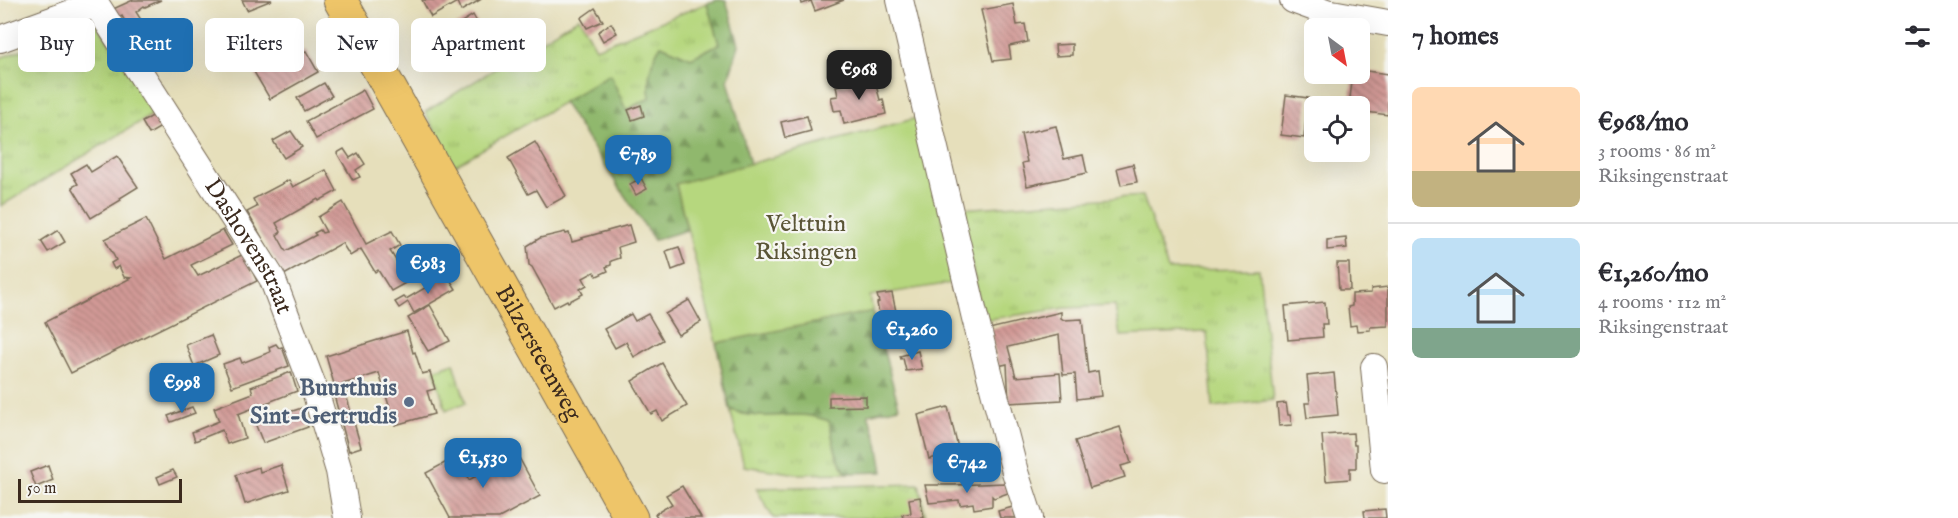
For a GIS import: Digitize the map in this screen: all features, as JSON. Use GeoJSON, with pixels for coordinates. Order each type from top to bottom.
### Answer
{"type":"FeatureCollection","features":[{"type":"Feature","properties":{"kind":"main road","name":"Bilzersteenweg"},"geometry":{"type":"LineString","coordinates":[[340,0],[631,518]]}},
{"type":"Feature","properties":{"kind":"street"},"geometry":{"type":"LineString","coordinates":[[900,0],[975,318],[1029,518]]}},
{"type":"Feature","properties":{"kind":"street"},"geometry":{"type":"LineString","coordinates":[[1293,0],[1326,12],[1388,23]]}},
{"type":"Feature","properties":{"kind":"street"},"geometry":{"type":"LineString","coordinates":[[0,39],[95,2]]}},
{"type":"Feature","properties":{"kind":"street","name":"Dashovenstraat"},"geometry":{"type":"LineString","coordinates":[[95,2],[272,278],[319,405],[339,471],[347,518]]}},
{"type":"Feature","properties":{"kind":"street"},"geometry":{"type":"LineString","coordinates":[[1374,367],[1384,470],[1388,469]]}},
{"type":"Feature","properties":{"kind":"green space"},"geometry":{"type":"Polygon","coordinates":[[[726,0],[739,45],[728,80],[750,164],[676,184],[687,230],[654,240],[563,102],[610,74],[626,110],[650,98],[650,70],[661,45],[691,58],[719,44],[707,3],[726,0]]]}},
{"type":"Feature","properties":{"kind":"green space"},"geometry":{"type":"Polygon","coordinates":[[[707,3],[719,44],[691,58],[661,45],[650,70],[650,98],[626,110],[610,75],[454,166],[425,112],[490,72],[546,72],[546,37],[579,17],[596,48],[707,3]]]}},
{"type":"Feature","properties":{"kind":"green space"},"geometry":{"type":"Polygon","coordinates":[[[95,22],[107,39],[107,72],[128,72],[155,113],[1,206],[0,58],[18,51],[18,72],[95,72],[95,22]]]}},
{"type":"Feature","properties":{"kind":"green space","name":"Velttuin Riksingen"},"geometry":{"type":"Polygon","coordinates":[[[917,118],[958,282],[870,296],[873,311],[716,343],[676,184],[917,118]]]}},
{"type":"Feature","properties":{"kind":"green space"},"geometry":{"type":"Polygon","coordinates":[[[1143,196],[1168,270],[1259,269],[1273,400],[1213,407],[1207,332],[1120,336],[1115,306],[1065,308],[983,320],[960,209],[1143,196]]]}},
{"type":"Feature","properties":{"kind":"green space"},"geometry":{"type":"Polygon","coordinates":[[[873,311],[899,407],[868,414],[878,443],[883,472],[847,473],[837,455],[829,421],[801,415],[750,415],[730,409],[716,343],[873,311]]]}},
{"type":"Feature","properties":{"kind":"green space"},"geometry":{"type":"Polygon","coordinates":[[[454,363],[466,403],[446,410],[434,370],[454,363]]]}},
{"type":"Feature","properties":{"kind":"green space"},"geometry":{"type":"Polygon","coordinates":[[[730,409],[750,415],[801,415],[830,421],[837,455],[847,473],[798,474],[744,466],[730,409]]]}},
{"type":"Feature","properties":{"kind":"green space"},"geometry":{"type":"Polygon","coordinates":[[[919,484],[926,518],[773,518],[756,488],[919,484]]]}},
{"type":"Feature","properties":{"kind":"building"},"geometry":{"type":"Polygon","coordinates":[[[133,0],[161,0],[144,6],[136,12],[140,18],[123,18],[122,16],[119,18],[113,9],[133,0]]]}},
{"type":"Feature","properties":{"kind":"building"},"geometry":{"type":"Polygon","coordinates":[[[242,0],[272,0],[247,10],[242,0]]]}},
{"type":"Feature","properties":{"kind":"building"},"geometry":{"type":"Polygon","coordinates":[[[422,0],[480,0],[461,11],[457,2],[431,17],[422,0]]]}},
{"type":"Feature","properties":{"kind":"building"},"geometry":{"type":"Polygon","coordinates":[[[801,0],[844,0],[815,11],[811,1],[802,4],[801,0]]]}},
{"type":"Feature","properties":{"kind":"building"},"geometry":{"type":"Polygon","coordinates":[[[1013,4],[1017,25],[1025,24],[1028,42],[1009,46],[1011,59],[993,61],[981,10],[1013,4]]]}},
{"type":"Feature","properties":{"kind":"building"},"geometry":{"type":"Polygon","coordinates":[[[595,8],[603,21],[587,28],[581,18],[595,8]]]}},
{"type":"Feature","properties":{"kind":"building"},"geometry":{"type":"Polygon","coordinates":[[[611,23],[617,33],[603,41],[598,32],[611,23]]]}},
{"type":"Feature","properties":{"kind":"building"},"geometry":{"type":"Polygon","coordinates":[[[1072,44],[1072,55],[1056,56],[1055,45],[1072,44]]]}},
{"type":"Feature","properties":{"kind":"building"},"geometry":{"type":"Polygon","coordinates":[[[306,51],[318,72],[270,99],[254,72],[304,72],[304,52],[306,51]]]}},
{"type":"Feature","properties":{"kind":"building"},"geometry":{"type":"Polygon","coordinates":[[[1370,72],[1388,74],[1388,115],[1370,113],[1370,96],[1350,96],[1352,84],[1370,84],[1370,72]]]}},
{"type":"Feature","properties":{"kind":"building"},"geometry":{"type":"Polygon","coordinates":[[[874,78],[880,100],[883,99],[886,114],[844,124],[841,110],[834,111],[831,97],[838,96],[836,86],[874,78]]]}},
{"type":"Feature","properties":{"kind":"building"},"geometry":{"type":"Polygon","coordinates":[[[324,83],[332,96],[304,111],[297,98],[324,83]]]}},
{"type":"Feature","properties":{"kind":"building"},"geometry":{"type":"Polygon","coordinates":[[[363,90],[373,109],[316,139],[306,121],[363,90]]]}},
{"type":"Feature","properties":{"kind":"building"},"geometry":{"type":"Polygon","coordinates":[[[1286,95],[1304,97],[1304,138],[1281,135],[1286,95]]]}},
{"type":"Feature","properties":{"kind":"building"},"geometry":{"type":"Polygon","coordinates":[[[641,105],[644,116],[632,120],[628,110],[641,105]]]}},
{"type":"Feature","properties":{"kind":"building"},"geometry":{"type":"Polygon","coordinates":[[[154,115],[161,127],[149,134],[142,122],[154,115]]]}},
{"type":"Feature","properties":{"kind":"building"},"geometry":{"type":"Polygon","coordinates":[[[807,116],[811,131],[785,138],[781,122],[807,116]]]}},
{"type":"Feature","properties":{"kind":"building"},"geometry":{"type":"Polygon","coordinates":[[[1056,126],[1064,159],[1083,155],[1087,173],[1027,186],[1022,163],[1027,162],[1021,134],[1056,126]]]}},
{"type":"Feature","properties":{"kind":"building"},"geometry":{"type":"Polygon","coordinates":[[[291,131],[302,147],[284,158],[273,141],[291,131]]]}},
{"type":"Feature","properties":{"kind":"building"},"geometry":{"type":"Polygon","coordinates":[[[535,142],[566,196],[546,207],[536,190],[528,194],[508,158],[535,142]]]}},
{"type":"Feature","properties":{"kind":"building"},"geometry":{"type":"Polygon","coordinates":[[[344,149],[350,158],[358,153],[365,164],[356,170],[360,177],[353,180],[337,153],[344,149]]]}},
{"type":"Feature","properties":{"kind":"building"},"geometry":{"type":"Polygon","coordinates":[[[117,156],[138,187],[91,218],[72,187],[78,184],[71,173],[86,164],[91,172],[117,156]]]}},
{"type":"Feature","properties":{"kind":"building"},"geometry":{"type":"Polygon","coordinates":[[[1133,164],[1137,182],[1121,185],[1117,168],[1133,164]]]}},
{"type":"Feature","properties":{"kind":"building"},"geometry":{"type":"Polygon","coordinates":[[[326,170],[337,191],[276,223],[281,232],[277,235],[286,251],[316,235],[314,233],[320,230],[322,233],[326,232],[318,217],[343,202],[366,244],[392,231],[400,245],[390,251],[409,281],[391,291],[378,270],[375,272],[361,249],[350,256],[342,243],[284,275],[247,212],[257,207],[253,199],[289,180],[293,187],[326,170]]]}},
{"type":"Feature","properties":{"kind":"building"},"geometry":{"type":"Polygon","coordinates":[[[641,178],[647,189],[636,195],[630,184],[641,178]]]}},
{"type":"Feature","properties":{"kind":"building"},"geometry":{"type":"Polygon","coordinates":[[[146,219],[166,259],[223,230],[232,245],[191,265],[198,276],[244,254],[257,281],[71,373],[45,322],[131,278],[124,277],[119,266],[114,269],[111,263],[116,260],[105,239],[146,219]]]}},
{"type":"Feature","properties":{"kind":"building"},"geometry":{"type":"Polygon","coordinates":[[[629,225],[634,242],[618,247],[620,258],[611,261],[611,265],[606,267],[608,271],[597,276],[594,272],[583,278],[587,285],[580,289],[583,294],[554,307],[529,265],[527,246],[540,238],[565,232],[569,233],[572,242],[629,225]]]}},
{"type":"Feature","properties":{"kind":"building"},"geometry":{"type":"Polygon","coordinates":[[[58,230],[65,242],[48,252],[41,241],[58,230]]]}},
{"type":"Feature","properties":{"kind":"building"},"geometry":{"type":"Polygon","coordinates":[[[1346,238],[1347,248],[1327,250],[1327,240],[1346,238]]]}},
{"type":"Feature","properties":{"kind":"building"},"geometry":{"type":"Polygon","coordinates":[[[679,247],[685,265],[672,270],[666,251],[679,247]]]}},
{"type":"Feature","properties":{"kind":"building"},"geometry":{"type":"Polygon","coordinates":[[[1337,263],[1349,263],[1350,290],[1339,290],[1337,263]]]}},
{"type":"Feature","properties":{"kind":"building"},"geometry":{"type":"Polygon","coordinates":[[[447,275],[456,289],[414,313],[408,302],[399,308],[395,302],[404,297],[406,299],[447,275]]]}},
{"type":"Feature","properties":{"kind":"building"},"geometry":{"type":"Polygon","coordinates":[[[1388,287],[1388,326],[1370,327],[1370,330],[1357,331],[1356,325],[1350,326],[1348,307],[1352,306],[1352,294],[1371,293],[1371,289],[1388,287]]]}},
{"type":"Feature","properties":{"kind":"building"},"geometry":{"type":"Polygon","coordinates":[[[892,293],[900,330],[883,334],[877,295],[892,293]]]}},
{"type":"Feature","properties":{"kind":"building"},"geometry":{"type":"Polygon","coordinates":[[[689,300],[701,322],[678,335],[665,314],[689,300]]]}},
{"type":"Feature","properties":{"kind":"building"},"geometry":{"type":"Polygon","coordinates":[[[1325,302],[1327,324],[1322,324],[1323,337],[1288,340],[1285,306],[1325,302]]]}},
{"type":"Feature","properties":{"kind":"building"},"geometry":{"type":"Polygon","coordinates":[[[430,305],[450,341],[428,351],[408,318],[430,305]]]}},
{"type":"Feature","properties":{"kind":"building"},"geometry":{"type":"Polygon","coordinates":[[[1061,312],[1061,318],[1064,320],[1082,319],[1088,373],[1098,371],[1101,396],[1077,399],[1075,374],[1063,375],[1059,335],[1008,347],[1016,377],[1060,373],[1062,400],[1009,403],[1007,364],[998,366],[989,329],[1061,312]]]}},
{"type":"Feature","properties":{"kind":"building"},"geometry":{"type":"Polygon","coordinates":[[[631,314],[635,321],[648,314],[663,340],[634,357],[626,342],[615,348],[604,329],[631,314]]]}},
{"type":"Feature","properties":{"kind":"building","name":"Buurthuis Sint-Gertrudis"},"geometry":{"type":"Polygon","coordinates":[[[407,331],[422,374],[430,372],[435,389],[427,391],[434,414],[395,425],[379,373],[343,384],[361,447],[349,451],[326,356],[407,331]]]}},
{"type":"Feature","properties":{"kind":"building"},"geometry":{"type":"Polygon","coordinates":[[[211,335],[219,355],[194,366],[186,345],[211,335]]]}},
{"type":"Feature","properties":{"kind":"building"},"geometry":{"type":"Polygon","coordinates":[[[276,344],[279,348],[282,347],[289,366],[232,387],[223,364],[240,358],[242,363],[270,352],[269,347],[276,344]]]}},
{"type":"Feature","properties":{"kind":"building"},"geometry":{"type":"Polygon","coordinates":[[[918,351],[922,369],[906,371],[903,358],[901,359],[900,356],[918,351]]]}},
{"type":"Feature","properties":{"kind":"building"},"geometry":{"type":"Polygon","coordinates":[[[662,363],[687,406],[662,421],[657,411],[651,414],[632,381],[662,363]]]}},
{"type":"Feature","properties":{"kind":"building"},"geometry":{"type":"Polygon","coordinates":[[[291,372],[297,391],[238,414],[245,438],[227,444],[222,430],[195,441],[192,432],[219,421],[214,408],[253,393],[251,387],[291,372]]]}},
{"type":"Feature","properties":{"kind":"building"},"geometry":{"type":"Polygon","coordinates":[[[1334,373],[1338,415],[1307,418],[1305,403],[1310,403],[1307,376],[1334,373]]]}},
{"type":"Feature","properties":{"kind":"building"},"geometry":{"type":"Polygon","coordinates":[[[866,396],[866,406],[829,407],[829,397],[866,396]]]}},
{"type":"Feature","properties":{"kind":"building"},"geometry":{"type":"Polygon","coordinates":[[[1286,403],[1292,425],[1279,426],[1277,404],[1286,403]]]}},
{"type":"Feature","properties":{"kind":"building"},"geometry":{"type":"Polygon","coordinates":[[[192,407],[195,413],[171,422],[168,416],[192,407]]]}},
{"type":"Feature","properties":{"kind":"building"},"geometry":{"type":"Polygon","coordinates":[[[948,407],[959,452],[929,459],[918,415],[948,407]]]}},
{"type":"Feature","properties":{"kind":"building"},"geometry":{"type":"Polygon","coordinates":[[[302,408],[308,427],[263,443],[255,423],[302,408]]]}},
{"type":"Feature","properties":{"kind":"building"},"geometry":{"type":"Polygon","coordinates":[[[1120,427],[1131,463],[1121,466],[1125,477],[1090,488],[1075,441],[1120,427]]]}},
{"type":"Feature","properties":{"kind":"building"},"geometry":{"type":"Polygon","coordinates":[[[1353,433],[1354,445],[1356,445],[1356,468],[1350,468],[1350,479],[1326,481],[1322,435],[1353,433]]]}},
{"type":"Feature","properties":{"kind":"building"},"geometry":{"type":"Polygon","coordinates":[[[517,454],[540,496],[499,518],[450,518],[426,473],[456,457],[469,480],[517,454]]]}},
{"type":"Feature","properties":{"kind":"building"},"geometry":{"type":"Polygon","coordinates":[[[48,465],[53,480],[36,487],[30,472],[48,465]]]}},
{"type":"Feature","properties":{"kind":"building"},"geometry":{"type":"Polygon","coordinates":[[[281,465],[289,490],[245,504],[236,475],[259,467],[260,472],[281,465]]]}},
{"type":"Feature","properties":{"kind":"building"},"geometry":{"type":"Polygon","coordinates":[[[173,470],[177,477],[160,484],[157,477],[173,470]]]}},
{"type":"Feature","properties":{"kind":"building"},"geometry":{"type":"Polygon","coordinates":[[[1005,483],[1008,493],[994,498],[992,496],[992,506],[974,509],[973,503],[960,505],[959,500],[929,503],[925,485],[955,485],[1005,483]]]}},
{"type":"Feature","properties":{"kind":"building"},"geometry":{"type":"Polygon","coordinates":[[[682,486],[701,518],[658,518],[655,514],[672,504],[666,495],[682,486]]]}},
{"type":"Feature","properties":{"kind":"building"},"geometry":{"type":"Polygon","coordinates":[[[920,497],[924,518],[903,518],[902,515],[911,513],[909,499],[920,497]]]}},
{"type":"Feature","properties":{"kind":"building"},"geometry":{"type":"Polygon","coordinates":[[[1013,507],[1016,518],[1000,518],[998,511],[1013,507]]]}},
{"type":"Feature","properties":{"kind":"building"},"geometry":{"type":"Polygon","coordinates":[[[1385,509],[1386,518],[1365,518],[1364,511],[1385,509]]]}},
{"type":"Feature","properties":{"kind":"place","name":"Buurthuis Sint-Gertrudis"},"geometry":{"type":"Point","coordinates":[409,402]}}]}
